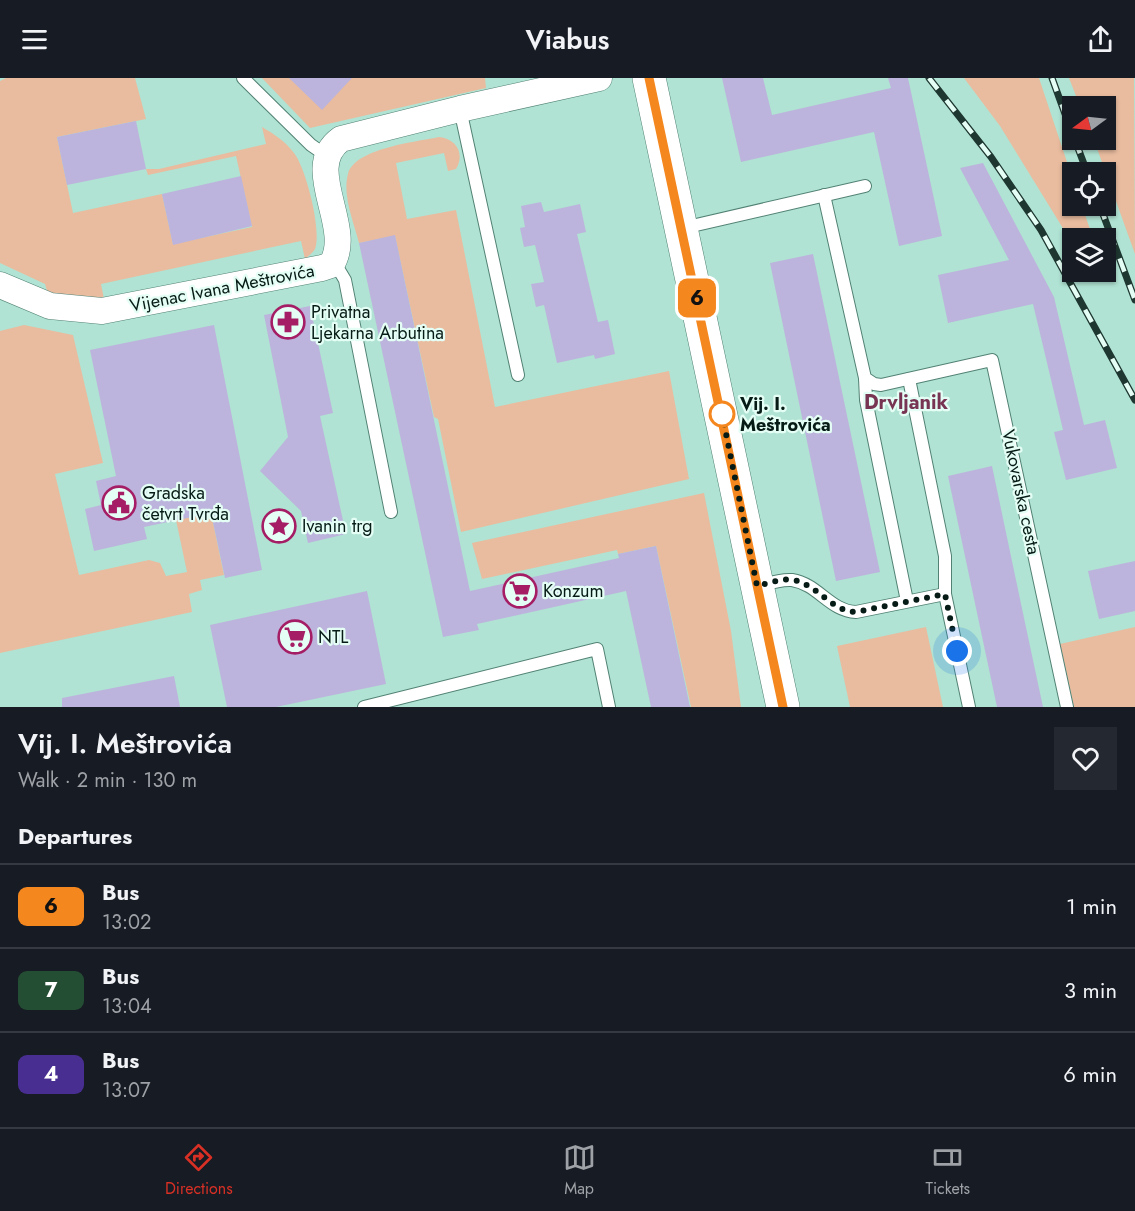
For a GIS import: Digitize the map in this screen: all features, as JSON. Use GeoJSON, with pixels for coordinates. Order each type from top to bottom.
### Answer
{"type":"FeatureCollection","features":[{"type":"Feature","properties":{"kind":"main road"},"geometry":{"type":"LineString","coordinates":[[650,78],[783,707]]}},
{"type":"Feature","properties":{"kind":"street"},"geometry":{"type":"LineString","coordinates":[[327,156],[334,144],[341,139],[460,109],[497,89],[599,78]]}},
{"type":"Feature","properties":{"kind":"street","name":"Vijenac Ivana Meštrovića"},"geometry":{"type":"LineString","coordinates":[[0,285],[50,306],[102,311],[331,265],[338,249],[326,166],[327,156]]}},
{"type":"Feature","properties":{"kind":"lane"},"geometry":{"type":"LineString","coordinates":[[243,78],[311,145],[327,156]]}},
{"type":"Feature","properties":{"kind":"lane"},"geometry":{"type":"LineString","coordinates":[[460,109],[518,375]]}},
{"type":"Feature","properties":{"kind":"lane"},"geometry":{"type":"LineString","coordinates":[[682,228],[865,186]]}},
{"type":"Feature","properties":{"kind":"lane"},"geometry":{"type":"LineString","coordinates":[[824,195],[860,364],[865,378],[866,400],[908,601]]}},
{"type":"Feature","properties":{"kind":"lane"},"geometry":{"type":"LineString","coordinates":[[331,265],[339,270],[345,280],[391,512]]}},
{"type":"Feature","properties":{"kind":"lane","name":"Vukovarska cesta"},"geometry":{"type":"LineString","coordinates":[[865,378],[874,384],[881,385],[992,360],[1067,707]]}},
{"type":"Feature","properties":{"kind":"lane"},"geometry":{"type":"LineString","coordinates":[[909,379],[945,556],[945,594],[969,707]]}},
{"type":"Feature","properties":{"kind":"lane"},"geometry":{"type":"LineString","coordinates":[[757,586],[795,580],[815,590],[844,611],[856,612],[945,594]]}},
{"type":"Feature","properties":{"kind":"lane"},"geometry":{"type":"LineString","coordinates":[[364,707],[597,649],[609,707]]}},
{"type":"Feature","properties":{"kind":"shaded area"},"geometry":{"type":"Polygon","coordinates":[[[6,78],[135,78],[146,119],[57,137],[73,213],[162,194],[173,244],[252,227],[236,156],[148,175],[146,169],[159,169],[266,144],[262,127],[283,141],[299,161],[308,185],[315,215],[317,240],[315,249],[305,259],[301,241],[101,284],[104,299],[48,294],[45,284],[0,263],[0,81],[6,78]]]}},
{"type":"Feature","properties":{"kind":"shaded area"},"geometry":{"type":"Polygon","coordinates":[[[262,78],[485,78],[486,88],[310,128],[262,78]]]}},
{"type":"Feature","properties":{"kind":"shaded area"},"geometry":{"type":"Polygon","coordinates":[[[964,78],[1039,78],[1067,162],[1062,162],[1062,216],[1085,216],[1090,228],[1063,228],[1000,126],[964,78]]]}},
{"type":"Feature","properties":{"kind":"shaded area"},"geometry":{"type":"Polygon","coordinates":[[[1069,78],[1134,78],[1135,254],[1116,201],[1116,162],[1102,162],[1098,150],[1116,150],[1116,96],[1076,96],[1069,78]]]}},
{"type":"Feature","properties":{"kind":"shaded area"},"geometry":{"type":"Polygon","coordinates":[[[439,137],[451,141],[458,148],[460,158],[456,169],[448,171],[444,153],[396,163],[407,219],[456,210],[495,407],[669,371],[689,479],[461,532],[438,419],[434,417],[395,236],[359,243],[346,191],[348,174],[353,165],[362,158],[402,144],[439,137]]]}},
{"type":"Feature","properties":{"kind":"shaded area"},"geometry":{"type":"Polygon","coordinates":[[[24,325],[73,335],[103,463],[55,474],[79,575],[149,560],[160,563],[166,576],[187,572],[176,520],[211,513],[224,575],[200,580],[202,590],[189,594],[192,612],[0,653],[0,331],[24,325]]]}},
{"type":"Feature","properties":{"kind":"shaded area"},"geometry":{"type":"Polygon","coordinates":[[[704,493],[731,631],[741,707],[691,707],[656,546],[618,554],[617,550],[482,579],[472,543],[704,493]]]}},
{"type":"Feature","properties":{"kind":"shaded area"},"geometry":{"type":"Polygon","coordinates":[[[926,627],[943,707],[850,707],[837,646],[926,627]]]}},
{"type":"Feature","properties":{"kind":"shaded area"},"geometry":{"type":"Polygon","coordinates":[[[1135,627],[1135,707],[1074,707],[1060,644],[1135,627]]]}},
{"type":"Feature","properties":{"kind":"building"},"geometry":{"type":"Polygon","coordinates":[[[289,78],[352,78],[322,110],[289,78]]]}},
{"type":"Feature","properties":{"kind":"building"},"geometry":{"type":"Polygon","coordinates":[[[722,78],[763,78],[772,115],[891,88],[888,78],[908,78],[942,236],[899,246],[874,132],[741,162],[722,78]]]}},
{"type":"Feature","properties":{"kind":"building"},"geometry":{"type":"Polygon","coordinates":[[[136,121],[146,169],[67,185],[57,137],[136,121]]]}},
{"type":"Feature","properties":{"kind":"building"},"geometry":{"type":"Polygon","coordinates":[[[983,163],[1054,297],[1084,425],[1105,420],[1117,468],[1066,480],[1054,432],[1063,430],[1033,304],[948,323],[938,275],[1009,260],[960,168],[983,163]]]}},
{"type":"Feature","properties":{"kind":"building"},"geometry":{"type":"Polygon","coordinates":[[[241,176],[252,226],[173,245],[162,194],[241,176]]]}},
{"type":"Feature","properties":{"kind":"building"},"geometry":{"type":"Polygon","coordinates":[[[541,202],[544,212],[580,204],[586,232],[577,234],[598,322],[608,320],[615,354],[595,359],[594,355],[557,363],[544,305],[536,307],[531,284],[544,282],[535,245],[524,247],[520,228],[525,227],[521,206],[541,202]]]}},
{"type":"Feature","properties":{"kind":"building"},"geometry":{"type":"Polygon","coordinates":[[[395,235],[470,591],[619,558],[618,554],[656,546],[690,707],[651,707],[626,591],[477,624],[479,630],[443,637],[359,243],[395,235]]]}},
{"type":"Feature","properties":{"kind":"building"},"geometry":{"type":"Polygon","coordinates":[[[813,254],[880,572],[836,581],[770,263],[813,254]]]}},
{"type":"Feature","properties":{"kind":"building"},"geometry":{"type":"Polygon","coordinates":[[[310,306],[333,413],[320,416],[346,534],[308,543],[301,511],[260,471],[288,437],[264,315],[310,306]]]}},
{"type":"Feature","properties":{"kind":"building"},"geometry":{"type":"Polygon","coordinates":[[[214,325],[262,570],[225,578],[211,513],[144,527],[147,539],[94,551],[85,509],[101,505],[96,481],[116,476],[90,350],[214,325]]]}},
{"type":"Feature","properties":{"kind":"building"},"geometry":{"type":"Polygon","coordinates":[[[992,466],[1043,707],[997,707],[948,476],[992,466]]]}},
{"type":"Feature","properties":{"kind":"building"},"geometry":{"type":"Polygon","coordinates":[[[1135,561],[1135,611],[1099,619],[1088,571],[1135,561]]]}},
{"type":"Feature","properties":{"kind":"building"},"geometry":{"type":"Polygon","coordinates":[[[367,591],[386,684],[276,707],[227,707],[210,625],[367,591]]]}},
{"type":"Feature","properties":{"kind":"building"},"geometry":{"type":"Polygon","coordinates":[[[174,676],[180,707],[62,707],[62,698],[174,676]]]}},
{"type":"Feature","properties":{"kind":"railway"},"geometry":{"type":"LineString","coordinates":[[929,78],[991,157],[1041,230],[1135,400]]}},
{"type":"Feature","properties":{"kind":"railway"},"geometry":{"type":"LineString","coordinates":[[1052,78],[1062,106]]}},
{"type":"Feature","properties":{"kind":"railway"},"geometry":{"type":"LineString","coordinates":[[1079,150],[1083,162]]}},
{"type":"Feature","properties":{"kind":"railway"},"geometry":{"type":"LineString","coordinates":[[1104,216],[1135,300]]}},
{"type":"Feature","properties":{"kind":"bus line","name":"6"},"geometry":{"type":"LineString","coordinates":[[649,78],[783,707]]}},
{"type":"Feature","properties":{"kind":"place","name":"Privatna Ljekarna Arbutina"},"geometry":{"type":"Point","coordinates":[288,322]}},
{"type":"Feature","properties":{"kind":"place","name":"Vij. I. Meštrovića"},"geometry":{"type":"Point","coordinates":[722,414]}},
{"type":"Feature","properties":{"kind":"place","name":"Gradska četvrt Tvrđa"},"geometry":{"type":"Point","coordinates":[119,503]}},
{"type":"Feature","properties":{"kind":"place","name":"Ivanin trg"},"geometry":{"type":"Point","coordinates":[279,526]}},
{"type":"Feature","properties":{"kind":"place","name":"Konzum"},"geometry":{"type":"Point","coordinates":[520,591]}},
{"type":"Feature","properties":{"kind":"place","name":"NTL"},"geometry":{"type":"Point","coordinates":[295,637]}},
{"type":"Feature","properties":{"kind":"district","name":"Drvljanik"},"geometry":{"type":"Point","coordinates":[906,402]}},
{"type":"Feature","properties":{"kind":"route"},"geometry":{"type":"LineString","coordinates":[[722,414],[757,586],[795,580],[815,590],[844,611],[856,612],[945,594],[957,651]]}}]}
